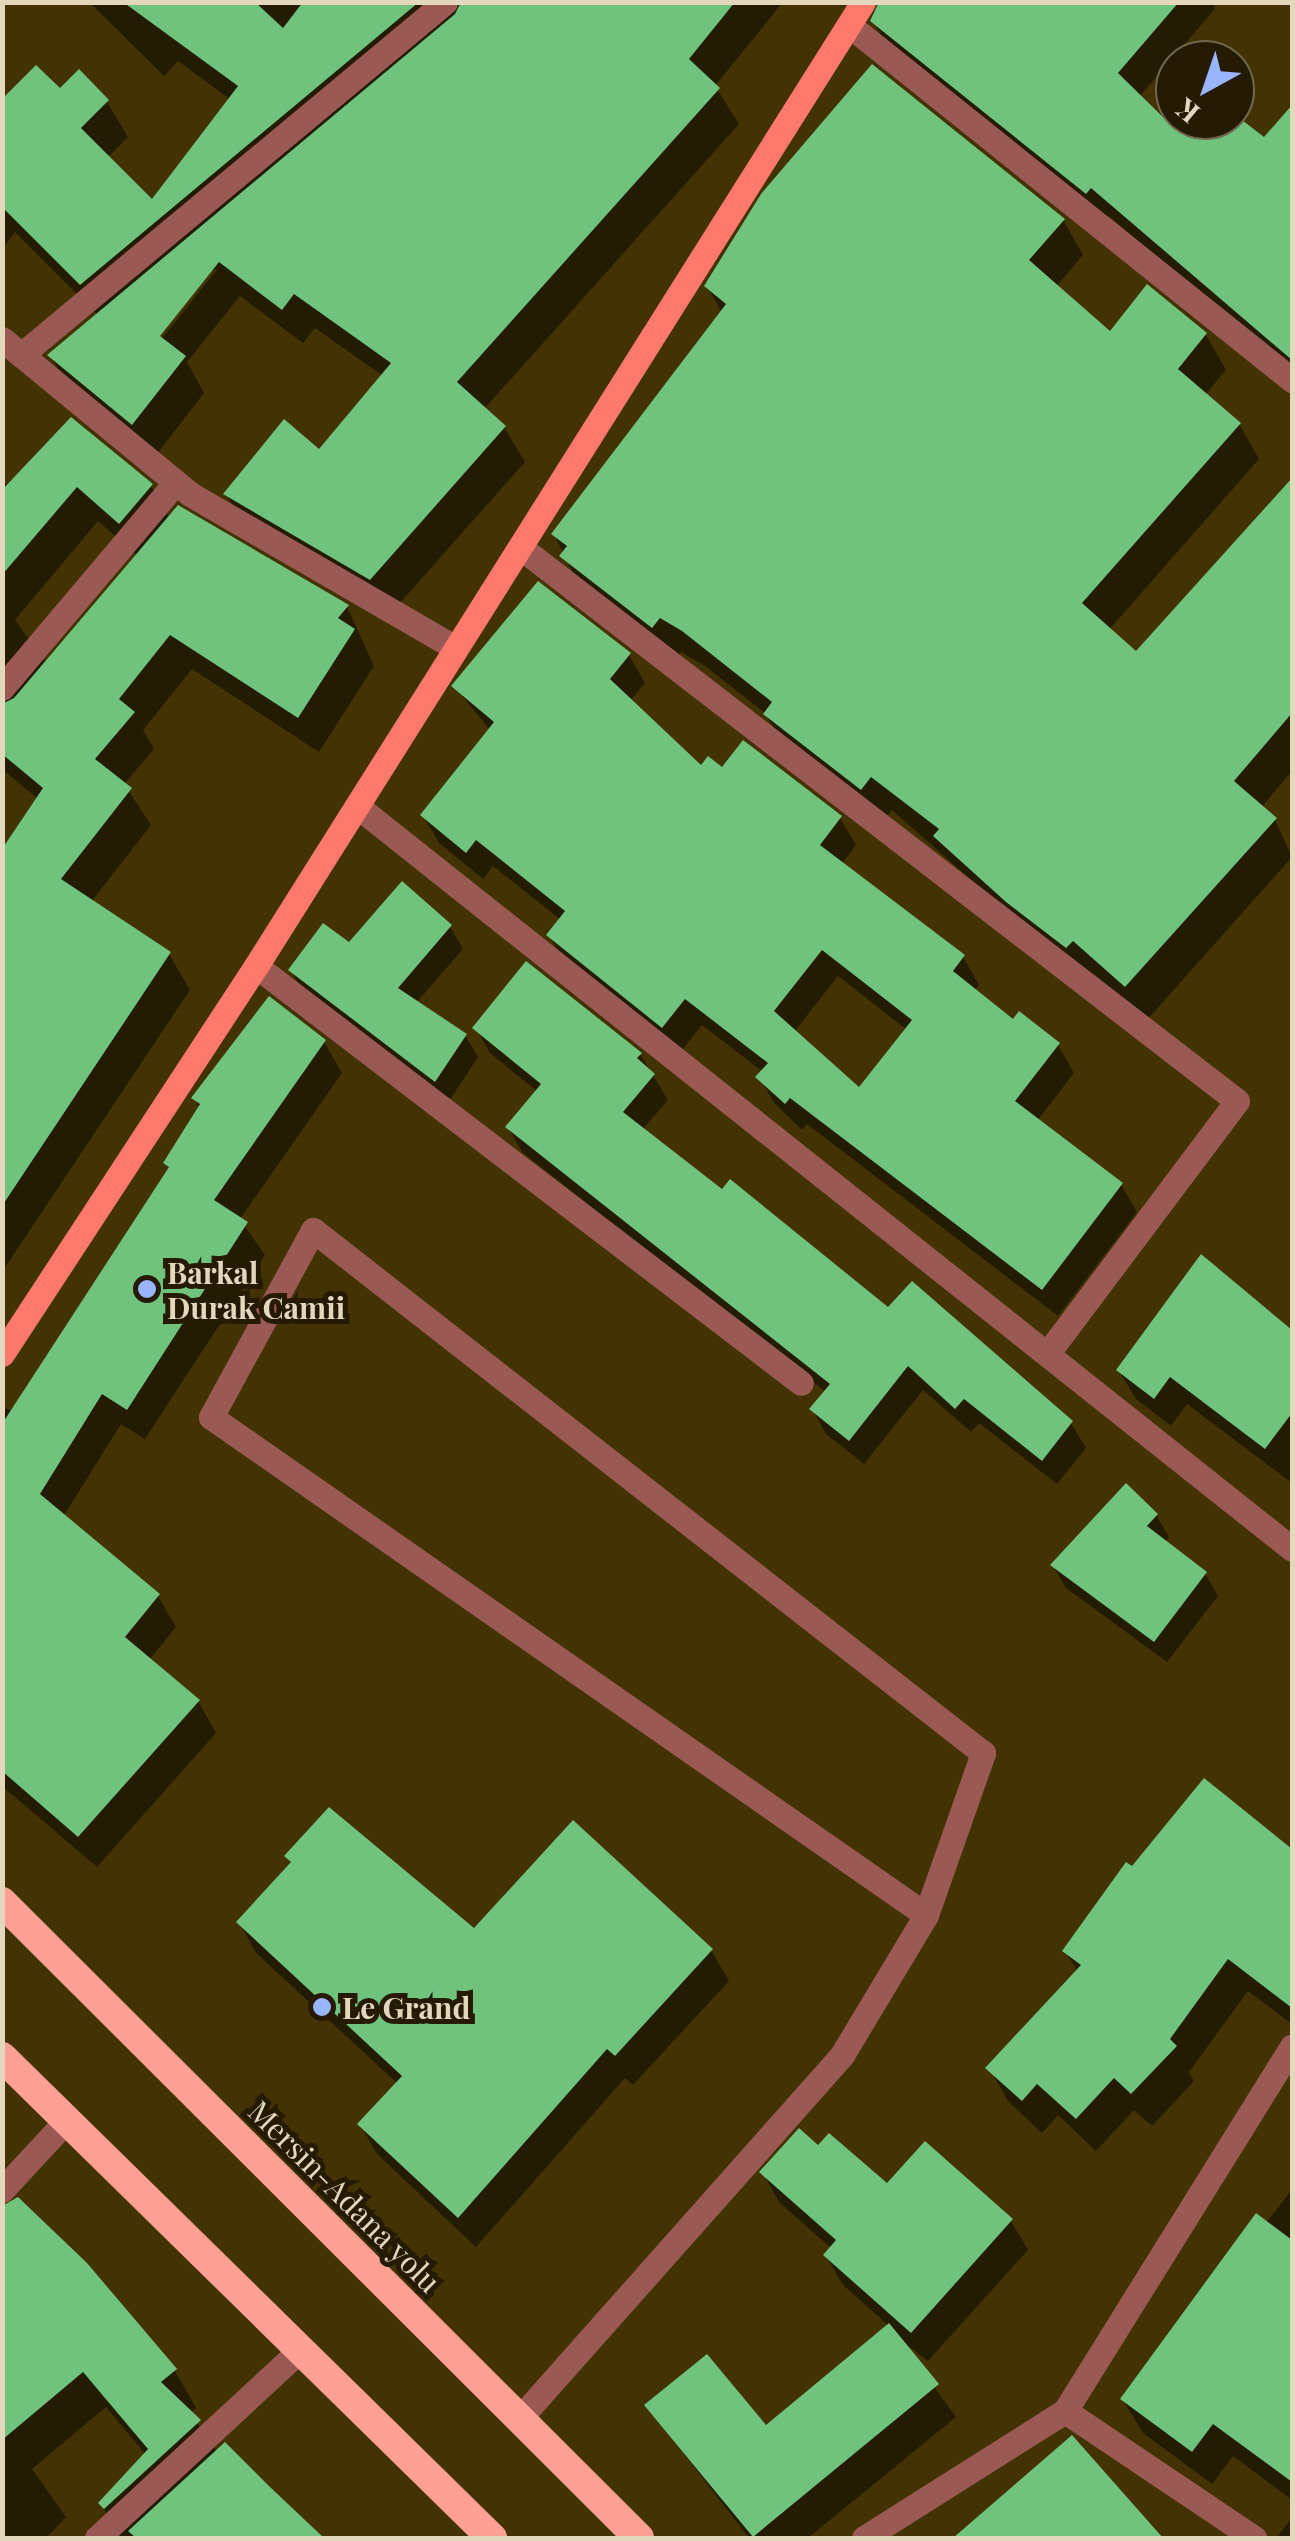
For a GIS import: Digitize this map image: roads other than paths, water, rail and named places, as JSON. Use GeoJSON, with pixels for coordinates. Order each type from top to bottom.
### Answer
{"type":"FeatureCollection","features":[{"type":"Feature","properties":{"kind":"highway","name":"Mersin-Adana yolu"},"geometry":{"type":"LineString","coordinates":[[2,1902],[638,2538]]}},
{"type":"Feature","properties":{"kind":"highway"},"geometry":{"type":"LineString","coordinates":[[2,2057],[298,2352],[492,2538]]}},
{"type":"Feature","properties":{"kind":"main road"},"geometry":{"type":"LineString","coordinates":[[2,1354],[256,966],[863,2]]}},
{"type":"Feature","properties":{"kind":"street"},"geometry":{"type":"LineString","coordinates":[[445,2],[12,347],[175,483],[456,648]]}},
{"type":"Feature","properties":{"kind":"street"},"geometry":{"type":"LineString","coordinates":[[849,25],[1292,380]]}},
{"type":"Feature","properties":{"kind":"street"},"geometry":{"type":"LineString","coordinates":[[2,688],[175,483]]}},
{"type":"Feature","properties":{"kind":"street"},"geometry":{"type":"LineString","coordinates":[[520,547],[1237,1102],[1047,1354]]}},
{"type":"Feature","properties":{"kind":"street"},"geometry":{"type":"LineString","coordinates":[[357,806],[1292,1549]]}},
{"type":"Feature","properties":{"kind":"street"},"geometry":{"type":"LineString","coordinates":[[256,966],[801,1383]]}},
{"type":"Feature","properties":{"kind":"street"},"geometry":{"type":"LineString","coordinates":[[519,2419],[842,2055],[926,1915],[983,1753],[312,1230],[211,1416],[926,1915]]}},
{"type":"Feature","properties":{"kind":"street"},"geometry":{"type":"LineString","coordinates":[[864,2538],[1065,2411],[1292,2047]]}},
{"type":"Feature","properties":{"kind":"street"},"geometry":{"type":"LineString","coordinates":[[2,2190],[66,2120]]}},
{"type":"Feature","properties":{"kind":"street"},"geometry":{"type":"LineString","coordinates":[[97,2538],[298,2352]]}},
{"type":"Feature","properties":{"kind":"street"},"geometry":{"type":"LineString","coordinates":[[1065,2411],[1254,2538]]}},
{"type":"Feature","properties":{"kind":"place","name":"Barkal Durak Camii"},"geometry":{"type":"Point","coordinates":[147,1289]}},
{"type":"Feature","properties":{"kind":"place","name":"Le Grand"},"geometry":{"type":"Point","coordinates":[322,2007]}}]}
